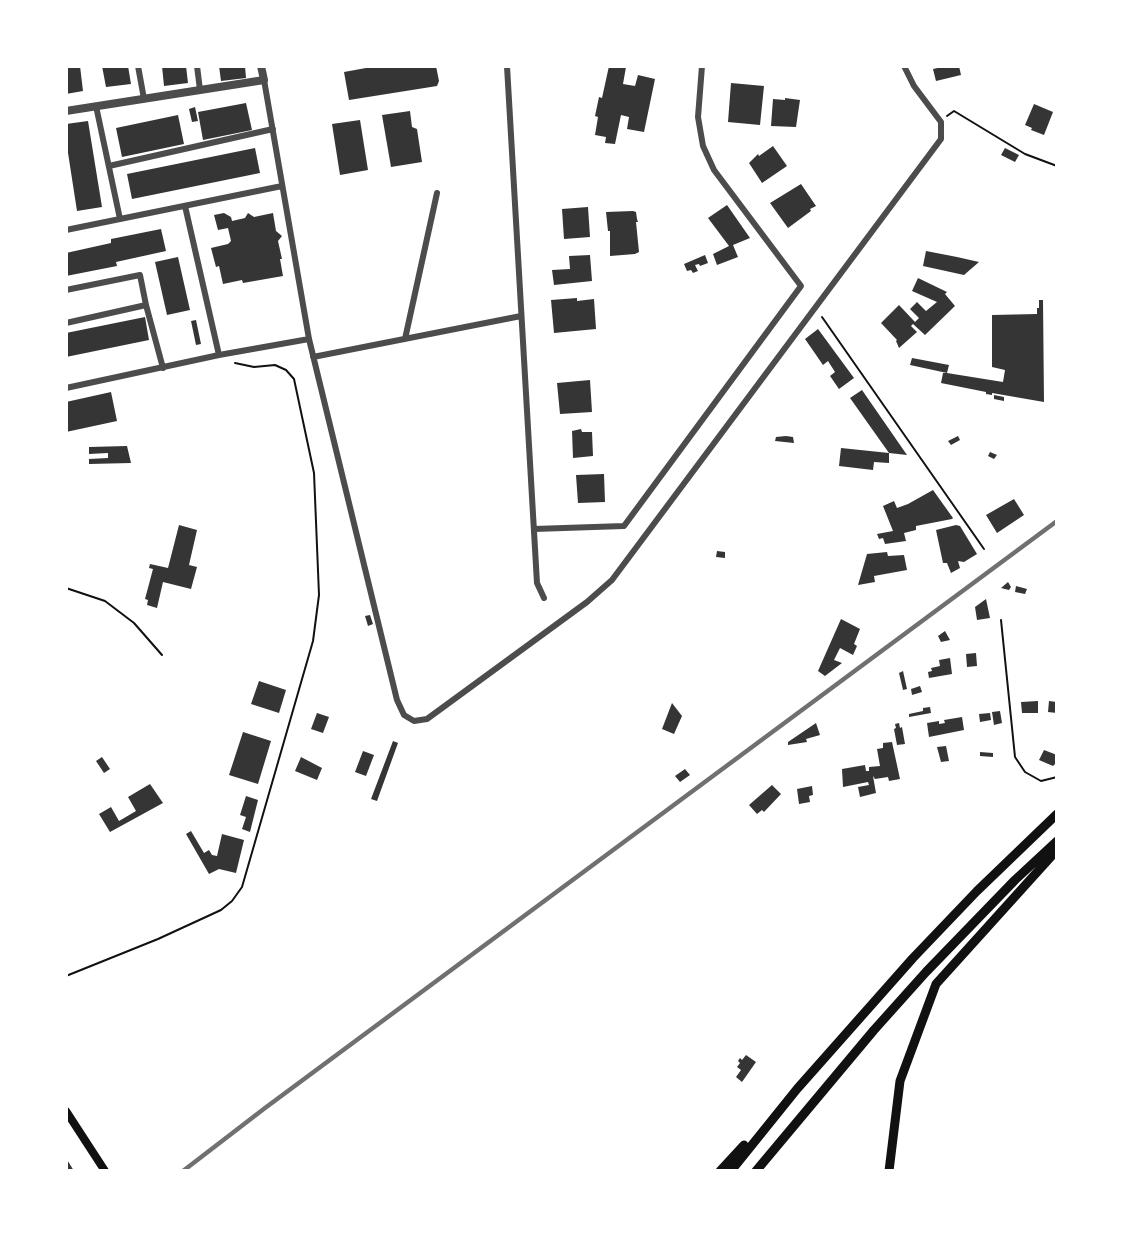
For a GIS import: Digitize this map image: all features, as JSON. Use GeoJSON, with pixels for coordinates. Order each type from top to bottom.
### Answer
{"type":"FeatureCollection","features":[{"type":"Feature","properties":{"kind":"highway"},"geometry":{"type":"LineString","coordinates":[[720,1171],[797,1089],[913,958],[1057,814]]}},
{"type":"Feature","properties":{"kind":"highway"},"geometry":{"type":"LineString","coordinates":[[756,1171],[824,1088],[926,972],[1015,880],[1057,841]]}},
{"type":"Feature","properties":{"kind":"highway"},"geometry":{"type":"LineString","coordinates":[[889,1171],[900,1081],[936,984],[1057,850]]}},
{"type":"Feature","properties":{"kind":"highway"},"geometry":{"type":"LineString","coordinates":[[731,1171],[797,1089]]}},
{"type":"Feature","properties":{"kind":"main road"},"geometry":{"type":"LineString","coordinates":[[66,1111],[103,1171]]}},
{"type":"Feature","properties":{"kind":"street"},"geometry":{"type":"LineString","coordinates":[[138,66],[144,99]]}},
{"type":"Feature","properties":{"kind":"street"},"geometry":{"type":"LineString","coordinates":[[197,66],[200,90]]}},
{"type":"Feature","properties":{"kind":"street"},"geometry":{"type":"LineString","coordinates":[[261,66],[309,339],[397,700],[404,715],[414,721],[427,719],[587,602],[612,580],[941,139],[941,122],[914,86],[904,66]]}},
{"type":"Feature","properties":{"kind":"street"},"geometry":{"type":"LineString","coordinates":[[507,66],[537,583],[544,598]]}},
{"type":"Feature","properties":{"kind":"street"},"geometry":{"type":"LineString","coordinates":[[534,529],[624,526],[801,286],[714,170],[703,146],[698,117],[702,66]]}},
{"type":"Feature","properties":{"kind":"street"},"geometry":{"type":"LineString","coordinates":[[66,111],[264,80]]}},
{"type":"Feature","properties":{"kind":"street"},"geometry":{"type":"LineString","coordinates":[[96,106],[120,219]]}},
{"type":"Feature","properties":{"kind":"street"},"geometry":{"type":"LineString","coordinates":[[109,166],[273,129]]}},
{"type":"Feature","properties":{"kind":"street"},"geometry":{"type":"LineString","coordinates":[[66,230],[282,186]]}},
{"type":"Feature","properties":{"kind":"street"},"geometry":{"type":"LineString","coordinates":[[405,339],[437,193]]}},
{"type":"Feature","properties":{"kind":"street"},"geometry":{"type":"LineString","coordinates":[[185,206],[219,356]]}},
{"type":"Feature","properties":{"kind":"street"},"geometry":{"type":"LineString","coordinates":[[66,290],[140,275],[163,368]]}},
{"type":"Feature","properties":{"kind":"street"},"geometry":{"type":"LineString","coordinates":[[66,323],[146,305]]}},
{"type":"Feature","properties":{"kind":"street"},"geometry":{"type":"LineString","coordinates":[[314,357],[521,316]]}},
{"type":"Feature","properties":{"kind":"street"},"geometry":{"type":"LineString","coordinates":[[66,388],[309,339]]}},
{"type":"Feature","properties":{"kind":"path"},"geometry":{"type":"LineString","coordinates":[[941,122],[954,111],[1025,154],[1057,166]]}},
{"type":"Feature","properties":{"kind":"path"},"geometry":{"type":"LineString","coordinates":[[815,307],[984,549]]}},
{"type":"Feature","properties":{"kind":"path"},"geometry":{"type":"LineString","coordinates":[[66,976],[158,939],[220,910],[232,901],[242,887],[313,641],[319,595],[314,473],[294,379],[286,369],[275,365],[254,367],[227,362],[219,356]]}},
{"type":"Feature","properties":{"kind":"path"},"geometry":{"type":"LineString","coordinates":[[66,588],[105,601],[134,623],[162,655]]}},
{"type":"Feature","properties":{"kind":"path"},"geometry":{"type":"LineString","coordinates":[[1001,620],[1015,757],[1025,772],[1041,781],[1057,777]]}},
{"type":"Feature","properties":{"kind":"building"},"geometry":{"type":"Polygon","coordinates":[[[66,66],[80,66],[83,91],[66,94],[66,66]]]}},
{"type":"Feature","properties":{"kind":"building"},"geometry":{"type":"Polygon","coordinates":[[[102,66],[128,66],[131,84],[106,87],[102,66]]]}},
{"type":"Feature","properties":{"kind":"building"},"geometry":{"type":"Polygon","coordinates":[[[162,66],[186,66],[188,83],[164,86],[162,66]]]}},
{"type":"Feature","properties":{"kind":"building"},"geometry":{"type":"Polygon","coordinates":[[[219,66],[245,66],[246,78],[221,81],[219,66]]]}},
{"type":"Feature","properties":{"kind":"building"},"geometry":{"type":"Polygon","coordinates":[[[377,66],[436,66],[439,81],[437,86],[349,100],[344,72],[377,66]]]}},
{"type":"Feature","properties":{"kind":"building"},"geometry":{"type":"Polygon","coordinates":[[[609,66],[626,67],[623,84],[635,86],[638,75],[655,79],[644,132],[627,129],[629,117],[621,115],[615,144],[605,143],[606,137],[595,135],[598,117],[595,116],[599,97],[602,98],[609,66]]]}},
{"type":"Feature","properties":{"kind":"building"},"geometry":{"type":"Polygon","coordinates":[[[959,66],[961,75],[936,81],[933,69],[959,66]]]}},
{"type":"Feature","properties":{"kind":"building"},"geometry":{"type":"Polygon","coordinates":[[[731,83],[764,86],[760,125],[728,122],[731,83]]]}},
{"type":"Feature","properties":{"kind":"building"},"geometry":{"type":"Polygon","coordinates":[[[785,98],[800,100],[796,127],[771,126],[773,99],[785,100],[785,98]]]}},
{"type":"Feature","properties":{"kind":"building"},"geometry":{"type":"Polygon","coordinates":[[[246,103],[252,130],[203,140],[198,112],[246,103]]]}},
{"type":"Feature","properties":{"kind":"building"},"geometry":{"type":"Polygon","coordinates":[[[1034,104],[1053,112],[1044,135],[1025,125],[1034,104]]]}},
{"type":"Feature","properties":{"kind":"building"},"geometry":{"type":"Polygon","coordinates":[[[195,107],[198,121],[192,122],[189,109],[195,107]]]}},
{"type":"Feature","properties":{"kind":"building"},"geometry":{"type":"Polygon","coordinates":[[[410,111],[412,127],[417,129],[422,162],[391,167],[382,115],[410,111]]]}},
{"type":"Feature","properties":{"kind":"building"},"geometry":{"type":"Polygon","coordinates":[[[178,115],[184,144],[122,157],[116,128],[178,115]]]}},
{"type":"Feature","properties":{"kind":"building"},"geometry":{"type":"Polygon","coordinates":[[[360,120],[368,170],[340,175],[332,124],[360,120]]]}},
{"type":"Feature","properties":{"kind":"building"},"geometry":{"type":"Polygon","coordinates":[[[88,121],[102,207],[77,211],[66,140],[66,124],[88,121]]]}},
{"type":"Feature","properties":{"kind":"building"},"geometry":{"type":"Polygon","coordinates":[[[773,146],[787,166],[762,183],[749,163],[758,154],[759,156],[773,146]]]}},
{"type":"Feature","properties":{"kind":"building"},"geometry":{"type":"Polygon","coordinates":[[[255,148],[260,173],[132,199],[127,174],[255,148]]]}},
{"type":"Feature","properties":{"kind":"building"},"geometry":{"type":"Polygon","coordinates":[[[1005,148],[1019,155],[1015,162],[1001,155],[1005,148]]]}},
{"type":"Feature","properties":{"kind":"building"},"geometry":{"type":"Polygon","coordinates":[[[801,184],[816,206],[788,228],[770,203],[801,184]]]}},
{"type":"Feature","properties":{"kind":"building"},"geometry":{"type":"Polygon","coordinates":[[[727,205],[750,238],[733,245],[738,257],[717,265],[713,254],[729,246],[708,218],[727,205]]]}},
{"type":"Feature","properties":{"kind":"building"},"geometry":{"type":"Polygon","coordinates":[[[588,207],[590,237],[564,239],[562,209],[588,207]]]}},
{"type":"Feature","properties":{"kind":"building"},"geometry":{"type":"Polygon","coordinates":[[[606,212],[636,212],[638,222],[636,222],[639,252],[610,256],[610,231],[608,231],[606,212]]]}},
{"type":"Feature","properties":{"kind":"building"},"geometry":{"type":"Polygon","coordinates":[[[224,213],[231,217],[232,221],[245,218],[248,213],[254,217],[273,213],[276,231],[282,236],[278,241],[283,276],[223,284],[219,266],[216,267],[211,248],[228,244],[231,241],[228,228],[218,230],[214,215],[224,213]]]}},
{"type":"Feature","properties":{"kind":"building"},"geometry":{"type":"Polygon","coordinates":[[[161,229],[166,251],[116,262],[117,266],[66,276],[66,253],[111,243],[111,239],[161,229]]]}},
{"type":"Feature","properties":{"kind":"building"},"geometry":{"type":"Polygon","coordinates":[[[926,251],[979,262],[964,275],[923,266],[926,251]]]}},
{"type":"Feature","properties":{"kind":"building"},"geometry":{"type":"Polygon","coordinates":[[[590,255],[592,281],[554,285],[552,270],[570,269],[569,256],[590,255]]]}},
{"type":"Feature","properties":{"kind":"building"},"geometry":{"type":"Polygon","coordinates":[[[705,255],[708,263],[695,265],[698,271],[693,273],[691,270],[687,271],[684,264],[705,255]]]}},
{"type":"Feature","properties":{"kind":"building"},"geometry":{"type":"Polygon","coordinates":[[[178,257],[190,310],[167,315],[155,262],[178,257]]]}},
{"type":"Feature","properties":{"kind":"building"},"geometry":{"type":"Polygon","coordinates":[[[918,278],[947,292],[945,294],[955,306],[925,335],[913,324],[911,326],[917,332],[899,348],[897,340],[881,323],[899,305],[915,322],[919,318],[910,309],[917,302],[926,311],[937,302],[912,291],[918,278]]]}},
{"type":"Feature","properties":{"kind":"building"},"geometry":{"type":"Polygon","coordinates":[[[577,298],[577,301],[594,299],[596,329],[554,333],[551,300],[577,298]]]}},
{"type":"Feature","properties":{"kind":"building"},"geometry":{"type":"Polygon","coordinates":[[[1039,300],[1043,300],[1044,402],[992,393],[992,395],[986,394],[986,392],[941,383],[943,373],[1003,382],[1005,370],[992,367],[992,315],[1037,314],[1039,300]]]}},
{"type":"Feature","properties":{"kind":"building"},"geometry":{"type":"Polygon","coordinates":[[[145,317],[149,340],[66,357],[66,333],[145,317]]]}},
{"type":"Feature","properties":{"kind":"building"},"geometry":{"type":"Polygon","coordinates":[[[196,320],[201,344],[196,345],[191,321],[196,320]]]}},
{"type":"Feature","properties":{"kind":"building"},"geometry":{"type":"Polygon","coordinates":[[[818,329],[854,378],[839,389],[830,376],[835,372],[828,361],[823,365],[805,339],[818,329]]]}},
{"type":"Feature","properties":{"kind":"building"},"geometry":{"type":"Polygon","coordinates":[[[912,358],[949,365],[947,373],[910,365],[912,358]]]}},
{"type":"Feature","properties":{"kind":"building"},"geometry":{"type":"Polygon","coordinates":[[[590,380],[592,412],[560,414],[557,383],[590,380]]]}},
{"type":"Feature","properties":{"kind":"building"},"geometry":{"type":"Polygon","coordinates":[[[862,390],[907,455],[889,453],[850,398],[862,390]]]}},
{"type":"Feature","properties":{"kind":"building"},"geometry":{"type":"Polygon","coordinates":[[[111,392],[117,421],[66,432],[66,402],[111,392]]]}},
{"type":"Feature","properties":{"kind":"building"},"geometry":{"type":"Polygon","coordinates":[[[994,395],[1004,397],[1004,401],[994,399],[994,395]]]}},
{"type":"Feature","properties":{"kind":"building"},"geometry":{"type":"Polygon","coordinates":[[[581,429],[582,432],[592,432],[593,456],[573,458],[572,431],[581,429]]]}},
{"type":"Feature","properties":{"kind":"building"},"geometry":{"type":"Polygon","coordinates":[[[958,436],[960,440],[951,445],[948,441],[958,436]]]}},
{"type":"Feature","properties":{"kind":"building"},"geometry":{"type":"Polygon","coordinates":[[[776,437],[793,437],[794,443],[775,441],[776,437]]]}},
{"type":"Feature","properties":{"kind":"building"},"geometry":{"type":"Polygon","coordinates":[[[127,446],[131,463],[89,464],[89,459],[108,458],[108,453],[89,454],[89,447],[127,446]]]}},
{"type":"Feature","properties":{"kind":"building"},"geometry":{"type":"Polygon","coordinates":[[[841,448],[889,453],[889,463],[874,462],[873,470],[839,466],[841,448]]]}},
{"type":"Feature","properties":{"kind":"building"},"geometry":{"type":"Polygon","coordinates":[[[990,452],[997,455],[994,459],[988,456],[990,452]]]}},
{"type":"Feature","properties":{"kind":"building"},"geometry":{"type":"Polygon","coordinates":[[[604,474],[605,502],[578,503],[576,475],[604,474]]]}},
{"type":"Feature","properties":{"kind":"building"},"geometry":{"type":"Polygon","coordinates":[[[933,490],[952,519],[916,526],[916,530],[904,533],[906,541],[885,544],[883,538],[879,539],[877,534],[893,531],[883,506],[894,501],[897,508],[933,490]]]}},
{"type":"Feature","properties":{"kind":"building"},"geometry":{"type":"Polygon","coordinates":[[[1014,499],[1024,515],[997,533],[986,515],[1014,499]]]}},
{"type":"Feature","properties":{"kind":"building"},"geometry":{"type":"Polygon","coordinates":[[[179,525],[197,530],[189,565],[197,567],[191,589],[163,582],[157,608],[147,605],[148,600],[145,599],[153,569],[149,568],[150,564],[168,568],[179,525]]]}},
{"type":"Feature","properties":{"kind":"building"},"geometry":{"type":"Polygon","coordinates":[[[960,526],[977,554],[964,562],[958,561],[960,568],[951,573],[947,563],[943,563],[936,530],[960,526]]]}},
{"type":"Feature","properties":{"kind":"building"},"geometry":{"type":"Polygon","coordinates":[[[717,551],[725,552],[725,558],[716,557],[717,551]]]}},
{"type":"Feature","properties":{"kind":"building"},"geometry":{"type":"Polygon","coordinates":[[[887,552],[888,556],[904,555],[907,570],[874,576],[875,582],[858,585],[867,554],[887,552]]]}},
{"type":"Feature","properties":{"kind":"building"},"geometry":{"type":"Polygon","coordinates":[[[1008,582],[1011,587],[1009,590],[1001,588],[1008,582]]]}},
{"type":"Feature","properties":{"kind":"building"},"geometry":{"type":"Polygon","coordinates":[[[1016,586],[1027,589],[1025,594],[1015,592],[1016,586]]]}},
{"type":"Feature","properties":{"kind":"building"},"geometry":{"type":"Polygon","coordinates":[[[986,599],[990,618],[977,620],[975,607],[986,599]]]}},
{"type":"Feature","properties":{"kind":"building"},"geometry":{"type":"Polygon","coordinates":[[[370,615],[373,624],[368,626],[365,616],[370,615]]]}},
{"type":"Feature","properties":{"kind":"building"},"geometry":{"type":"Polygon","coordinates":[[[841,619],[860,629],[854,644],[857,646],[853,655],[840,648],[834,660],[842,663],[825,676],[818,671],[841,619]]]}},
{"type":"Feature","properties":{"kind":"building"},"geometry":{"type":"Polygon","coordinates":[[[945,631],[950,640],[941,642],[938,636],[945,631]]]}},
{"type":"Feature","properties":{"kind":"building"},"geometry":{"type":"Polygon","coordinates":[[[976,653],[977,666],[967,667],[966,654],[976,653]]]}},
{"type":"Feature","properties":{"kind":"building"},"geometry":{"type":"Polygon","coordinates":[[[950,658],[952,674],[929,678],[928,672],[932,671],[931,668],[940,666],[939,660],[950,658]]]}},
{"type":"Feature","properties":{"kind":"building"},"geometry":{"type":"Polygon","coordinates":[[[903,671],[907,689],[903,690],[899,673],[903,671]]]}},
{"type":"Feature","properties":{"kind":"building"},"geometry":{"type":"Polygon","coordinates":[[[259,681],[286,690],[279,713],[251,704],[259,681]]]}},
{"type":"Feature","properties":{"kind":"building"},"geometry":{"type":"Polygon","coordinates":[[[920,686],[922,692],[912,695],[911,689],[920,686]]]}},
{"type":"Feature","properties":{"kind":"building"},"geometry":{"type":"Polygon","coordinates":[[[1038,701],[1038,713],[1022,713],[1021,702],[1038,701]]]}},
{"type":"Feature","properties":{"kind":"building"},"geometry":{"type":"Polygon","coordinates":[[[1049,701],[1057,702],[1057,713],[1048,712],[1049,701]]]}},
{"type":"Feature","properties":{"kind":"building"},"geometry":{"type":"Polygon","coordinates":[[[672,703],[682,716],[674,734],[662,729],[672,703]]]}},
{"type":"Feature","properties":{"kind":"building"},"geometry":{"type":"Polygon","coordinates":[[[930,707],[931,713],[909,717],[909,714],[930,707]]]}},
{"type":"Feature","properties":{"kind":"building"},"geometry":{"type":"Polygon","coordinates":[[[1000,711],[1002,723],[994,725],[992,712],[1000,711]]]}},
{"type":"Feature","properties":{"kind":"building"},"geometry":{"type":"Polygon","coordinates":[[[317,713],[329,717],[323,733],[311,729],[317,713]]]}},
{"type":"Feature","properties":{"kind":"building"},"geometry":{"type":"Polygon","coordinates":[[[990,713],[991,720],[980,722],[979,714],[990,713]]]}},
{"type":"Feature","properties":{"kind":"building"},"geometry":{"type":"Polygon","coordinates":[[[962,717],[964,730],[929,737],[927,723],[939,721],[939,724],[945,723],[944,720],[962,717]]]}},
{"type":"Feature","properties":{"kind":"building"},"geometry":{"type":"Polygon","coordinates":[[[816,723],[820,735],[806,739],[807,742],[788,745],[788,742],[816,723]]]}},
{"type":"Feature","properties":{"kind":"building"},"geometry":{"type":"Polygon","coordinates":[[[899,723],[905,744],[897,745],[894,729],[895,724],[899,723]]]}},
{"type":"Feature","properties":{"kind":"building"},"geometry":{"type":"Polygon","coordinates":[[[243,732],[271,741],[258,784],[229,775],[243,732]]]}},
{"type":"Feature","properties":{"kind":"building"},"geometry":{"type":"Polygon","coordinates":[[[393,741],[398,743],[377,801],[371,799],[393,741]]]}},
{"type":"Feature","properties":{"kind":"building"},"geometry":{"type":"Polygon","coordinates":[[[892,742],[900,779],[889,781],[888,777],[875,779],[873,776],[876,793],[860,797],[858,787],[869,785],[868,782],[843,787],[842,769],[865,765],[866,771],[869,771],[869,767],[880,766],[877,749],[883,748],[883,743],[892,742]]]}},
{"type":"Feature","properties":{"kind":"building"},"geometry":{"type":"Polygon","coordinates":[[[946,746],[949,761],[941,762],[937,747],[946,746]]]}},
{"type":"Feature","properties":{"kind":"building"},"geometry":{"type":"Polygon","coordinates":[[[1044,750],[1057,755],[1057,762],[1053,766],[1039,760],[1044,750]]]}},
{"type":"Feature","properties":{"kind":"building"},"geometry":{"type":"Polygon","coordinates":[[[363,751],[374,755],[366,776],[355,772],[363,751]]]}},
{"type":"Feature","properties":{"kind":"building"},"geometry":{"type":"Polygon","coordinates":[[[980,752],[993,753],[993,757],[980,756],[980,752]]]}},
{"type":"Feature","properties":{"kind":"building"},"geometry":{"type":"Polygon","coordinates":[[[102,757],[110,769],[104,773],[96,761],[102,757]]]}},
{"type":"Feature","properties":{"kind":"building"},"geometry":{"type":"Polygon","coordinates":[[[301,757],[322,768],[317,780],[295,771],[301,757]]]}},
{"type":"Feature","properties":{"kind":"building"},"geometry":{"type":"Polygon","coordinates":[[[685,769],[690,775],[680,782],[675,776],[685,769]]]}},
{"type":"Feature","properties":{"kind":"building"},"geometry":{"type":"Polygon","coordinates":[[[150,784],[163,803],[110,832],[99,814],[111,807],[119,821],[136,811],[128,797],[150,784]]]}},
{"type":"Feature","properties":{"kind":"building"},"geometry":{"type":"Polygon","coordinates":[[[772,785],[781,794],[764,812],[762,810],[757,814],[749,805],[772,785]]]}},
{"type":"Feature","properties":{"kind":"building"},"geometry":{"type":"Polygon","coordinates":[[[812,786],[813,795],[809,796],[810,802],[799,804],[797,789],[812,786]]]}},
{"type":"Feature","properties":{"kind":"building"},"geometry":{"type":"Polygon","coordinates":[[[246,796],[258,800],[250,832],[242,829],[246,817],[240,815],[246,796]]]}},
{"type":"Feature","properties":{"kind":"building"},"geometry":{"type":"Polygon","coordinates":[[[191,831],[204,853],[209,850],[212,855],[217,856],[222,834],[244,840],[236,873],[219,869],[209,874],[186,834],[191,831]]]}},
{"type":"Feature","properties":{"kind":"building"},"geometry":{"type":"Polygon","coordinates":[[[746,1055],[756,1062],[742,1082],[736,1077],[741,1070],[737,1067],[740,1058],[742,1060],[746,1055]]]}},
{"type":"Feature","properties":{"kind":"building"},"geometry":{"type":"Polygon","coordinates":[[[66,1158],[74,1171],[66,1171],[66,1158]]]}},
{"type":"Feature","properties":{"kind":"railway"},"geometry":{"type":"LineString","coordinates":[[183,1171],[1057,521]]}}]}
